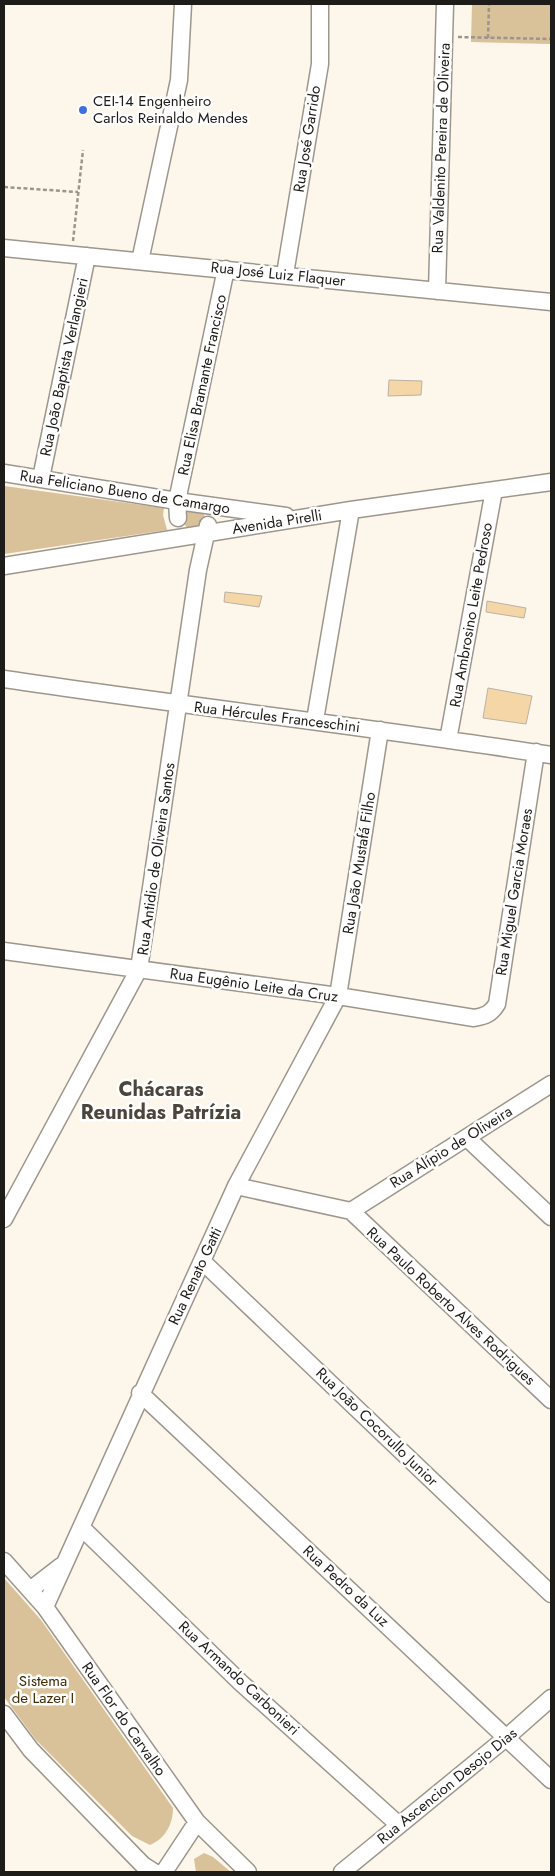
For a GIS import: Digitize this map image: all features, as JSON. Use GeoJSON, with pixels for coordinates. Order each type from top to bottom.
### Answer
{"type":"FeatureCollection","features":[{"type":"Feature","properties":{"kind":"street"},"geometry":{"type":"LineString","coordinates":[[140,261],[179,80],[183,4]]}},
{"type":"Feature","properties":{"kind":"street","name":"Rua José Garrido"},"geometry":{"type":"LineString","coordinates":[[285,274],[320,64],[320,4]]}},
{"type":"Feature","properties":{"kind":"street","name":"Rua Valdenito Pereira de Oliveira"},"geometry":{"type":"LineString","coordinates":[[437,291],[445,4]]}},
{"type":"Feature","properties":{"kind":"street","name":"Rua José Luiz Flaquer"},"geometry":{"type":"LineString","coordinates":[[4,248],[285,274],[551,302]]}},
{"type":"Feature","properties":{"kind":"street","name":"Rua João Baptista Verlangieri"},"geometry":{"type":"LineString","coordinates":[[41,478],[79,255]]}},
{"type":"Feature","properties":{"kind":"street","name":"Rua Elisa Bramante Francisco"},"geometry":{"type":"LineString","coordinates":[[192,529],[177,501],[226,269]]}},
{"type":"Feature","properties":{"kind":"street","name":"Rua Feliciano Bueno de Camargo"},"geometry":{"type":"LineString","coordinates":[[4,473],[196,504],[306,518]]}},
{"type":"Feature","properties":{"kind":"street","name":"Avenida Pirelli"},"geometry":{"type":"LineString","coordinates":[[4,566],[192,529],[306,518],[551,482]]}},
{"type":"Feature","properties":{"kind":"street","name":"Rua Ambrosino Leite Pedroso"},"geometry":{"type":"LineString","coordinates":[[448,740],[494,490]]}},
{"type":"Feature","properties":{"kind":"street"},"geometry":{"type":"LineString","coordinates":[[178,704],[198,570],[192,529],[181,510],[188,505],[196,504],[204,507],[208,514],[192,529]]}},
{"type":"Feature","properties":{"kind":"street"},"geometry":{"type":"LineString","coordinates":[[315,720],[351,510]]}},
{"type":"Feature","properties":{"kind":"street"},"geometry":{"type":"LineString","coordinates":[[192,529],[198,570]]}},
{"type":"Feature","properties":{"kind":"street","name":"Rua Hércules Franceschini"},"geometry":{"type":"LineString","coordinates":[[4,679],[178,704],[315,720],[544,754]]}},
{"type":"Feature","properties":{"kind":"street","name":"Rua Antidio de Oliveira Santos"},"geometry":{"type":"LineString","coordinates":[[4,1218],[139,969],[178,704]]}},
{"type":"Feature","properties":{"kind":"street","name":"Rua João Mustafá Filho"},"geometry":{"type":"LineString","coordinates":[[338,996],[380,730]]}},
{"type":"Feature","properties":{"kind":"street","name":"Rua Miguel Garcia Moraes"},"geometry":{"type":"LineString","coordinates":[[474,1018],[491,1013],[496,1004],[544,754]]}},
{"type":"Feature","properties":{"kind":"street","name":"Rua Eugênio Leite da Cruz"},"geometry":{"type":"LineString","coordinates":[[4,951],[338,996],[474,1018]]}},
{"type":"Feature","properties":{"kind":"street","name":"Rua Renato Gatti"},"geometry":{"type":"LineString","coordinates":[[44,1607],[82,1528],[140,1394],[236,1186],[338,996]]}},
{"type":"Feature","properties":{"kind":"street","name":"Rua Alípio de Oliveira"},"geometry":{"type":"LineString","coordinates":[[351,1211],[551,1084]]}},
{"type":"Feature","properties":{"kind":"street"},"geometry":{"type":"LineString","coordinates":[[466,1138],[551,1217]]}},
{"type":"Feature","properties":{"kind":"street"},"geometry":{"type":"LineString","coordinates":[[236,1186],[351,1211]]}},
{"type":"Feature","properties":{"kind":"street","name":"Rua Paulo Roberto Alves Rodrigues"},"geometry":{"type":"LineString","coordinates":[[351,1211],[551,1400]]}},
{"type":"Feature","properties":{"kind":"street","name":"Rua João Cocorullo Junior"},"geometry":{"type":"LineString","coordinates":[[202,1261],[551,1594]]}},
{"type":"Feature","properties":{"kind":"street","name":"Rua Pedro da Luz"},"geometry":{"type":"LineString","coordinates":[[140,1394],[551,1780]]}},
{"type":"Feature","properties":{"kind":"street","name":"Rua Armando Carbonieri"},"geometry":{"type":"LineString","coordinates":[[82,1528],[240,1682],[399,1825]]}},
{"type":"Feature","properties":{"kind":"street","name":"Rua Flor do Carvalho"},"geometry":{"type":"LineString","coordinates":[[4,1561],[44,1607],[197,1822],[248,1872]]}},
{"type":"Feature","properties":{"kind":"street","name":"Rua Renato Gatti"},"geometry":{"type":"LineString","coordinates":[[30,1590],[65,1563]]}},
{"type":"Feature","properties":{"kind":"street","name":"Rua Ascencion Desojo Dias"},"geometry":{"type":"LineString","coordinates":[[342,1872],[507,1737],[551,1698]]}},
{"type":"Feature","properties":{"kind":"street"},"geometry":{"type":"LineString","coordinates":[[4,1714],[31,1750],[143,1865],[154,1872]]}},
{"type":"Feature","properties":{"kind":"street"},"geometry":{"type":"LineString","coordinates":[[164,1872],[197,1822]]}},
{"type":"Feature","properties":{"kind":"path"},"geometry":{"type":"LineString","coordinates":[[488,38],[490,4]]}},
{"type":"Feature","properties":{"kind":"path"},"geometry":{"type":"LineString","coordinates":[[444,37],[551,39]]}},
{"type":"Feature","properties":{"kind":"path"},"geometry":{"type":"LineString","coordinates":[[79,255],[78,192],[84,150]]}},
{"type":"Feature","properties":{"kind":"path"},"geometry":{"type":"LineString","coordinates":[[4,187],[78,192]]}},
{"type":"Feature","properties":{"kind":"green space"},"geometry":{"type":"Polygon","coordinates":[[[472,4],[551,4],[551,44],[471,42],[472,4]]]}},
{"type":"Feature","properties":{"kind":"green space"},"geometry":{"type":"Polygon","coordinates":[[[4,486],[164,508],[163,515],[167,530],[4,554],[4,486]]]}},
{"type":"Feature","properties":{"kind":"green space"},"geometry":{"type":"Polygon","coordinates":[[[194,508],[202,511],[205,519],[202,527],[194,530],[186,527],[183,519],[186,511],[194,508]]]}},
{"type":"Feature","properties":{"kind":"green space","name":"Sistema de Lazer I"},"geometry":{"type":"Polygon","coordinates":[[[4,1578],[41,1620],[173,1808],[172,1820],[164,1835],[150,1845],[132,1836],[36,1740],[4,1697],[4,1578]]]}},
{"type":"Feature","properties":{"kind":"green space"},"geometry":{"type":"Polygon","coordinates":[[[204,1853],[213,1857],[231,1872],[196,1872],[194,1859],[204,1853]]]}},
{"type":"Feature","properties":{"kind":"building"},"geometry":{"type":"Polygon","coordinates":[[[389,380],[422,381],[421,395],[388,396],[389,380]]]}},
{"type":"Feature","properties":{"kind":"building"},"geometry":{"type":"Polygon","coordinates":[[[225,592],[262,596],[259,607],[224,602],[225,592]]]}},
{"type":"Feature","properties":{"kind":"building"},"geometry":{"type":"Polygon","coordinates":[[[487,601],[526,608],[524,618],[486,612],[487,601]]]}},
{"type":"Feature","properties":{"kind":"building"},"geometry":{"type":"Polygon","coordinates":[[[488,688],[532,696],[526,724],[483,718],[488,688]]]}},
{"type":"Feature","properties":{"kind":"place","name":"CEI-14 Engenheiro Carlos Reinaldo Mendes"},"geometry":{"type":"Point","coordinates":[83,110]}},
{"type":"Feature","properties":{"kind":"district","name":"Chácaras Reunidas Patrízia"},"geometry":{"type":"Point","coordinates":[161,1100]}}]}
